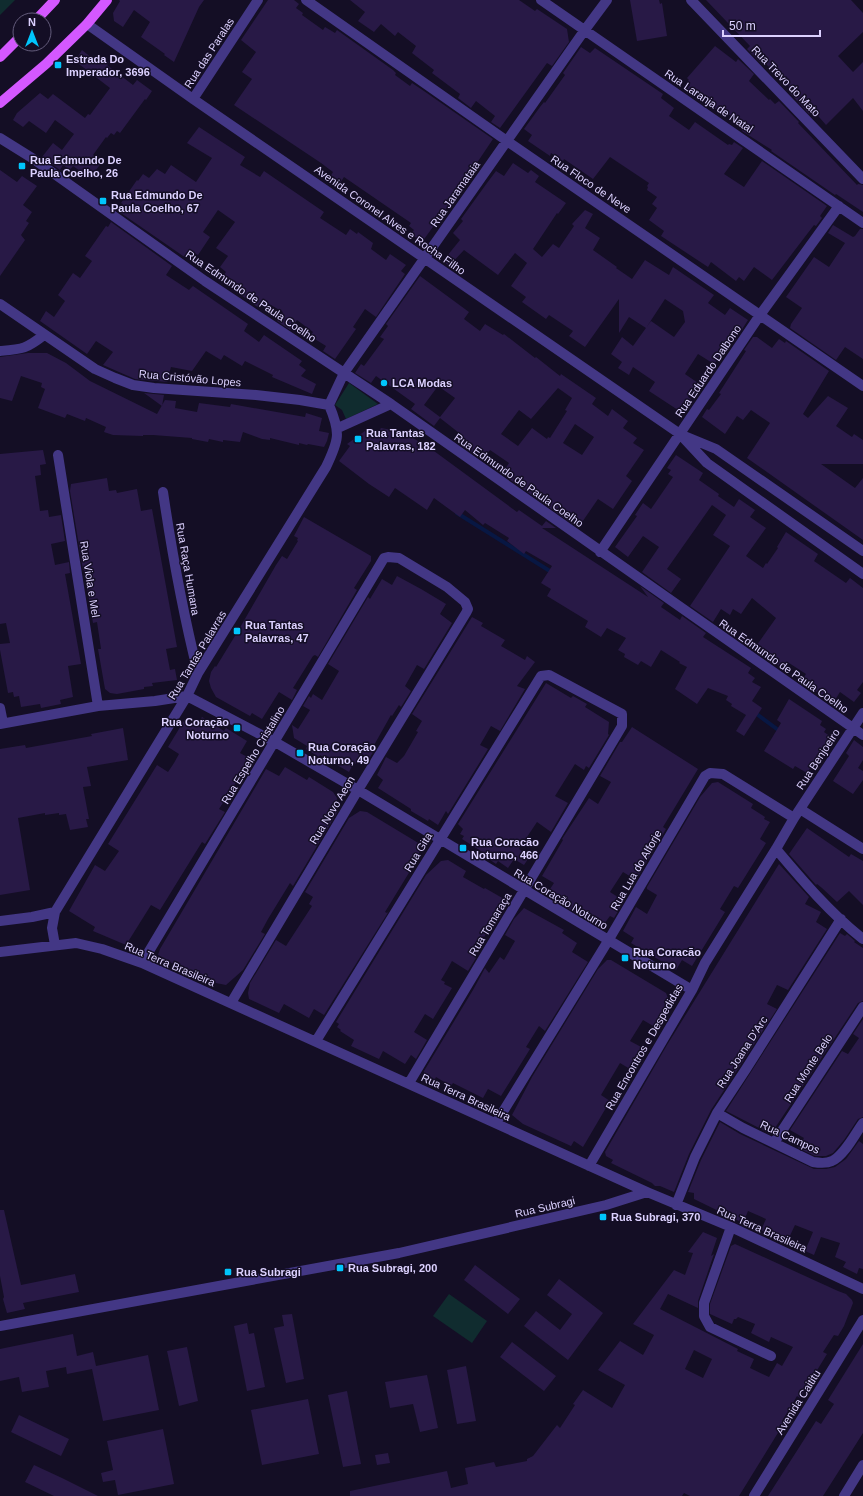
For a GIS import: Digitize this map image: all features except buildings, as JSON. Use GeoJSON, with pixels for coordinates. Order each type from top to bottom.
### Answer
{"type":"FeatureCollection","features":[{"type":"Feature","properties":{"kind":"main road"},"geometry":{"type":"LineString","coordinates":[[44,12],[55,0]]}},
{"type":"Feature","properties":{"kind":"main road"},"geometry":{"type":"LineString","coordinates":[[0,102],[46,64],[87,24],[107,0]]}},
{"type":"Feature","properties":{"kind":"main road"},"geometry":{"type":"LineString","coordinates":[[0,57],[12,45]]}},
{"type":"Feature","properties":{"kind":"street","name":"Rua das Paralas"},"geometry":{"type":"LineString","coordinates":[[192,99],[258,0]]}},
{"type":"Feature","properties":{"kind":"street","name":"Rua Floco de Neve"},"geometry":{"type":"LineString","coordinates":[[306,0],[507,141],[863,386]]}},
{"type":"Feature","properties":{"kind":"street","name":"Rua Laranja de Natal"},"geometry":{"type":"LineString","coordinates":[[541,0],[863,222]]}},
{"type":"Feature","properties":{"kind":"street","name":"Rua Jaramataia"},"geometry":{"type":"LineString","coordinates":[[329,405],[344,373],[584,30],[607,0]]}},
{"type":"Feature","properties":{"kind":"street","name":"Rua Trevo do Mato"},"geometry":{"type":"LineString","coordinates":[[691,0],[863,179]]}},
{"type":"Feature","properties":{"kind":"street","name":"Avenida Coronel Alves e Rocha Filho"},"geometry":{"type":"LineString","coordinates":[[87,24],[192,99],[680,434],[716,450],[863,551]]}},
{"type":"Feature","properties":{"kind":"street","name":"Rua Edmundo de Paula Coelho"},"geometry":{"type":"LineString","coordinates":[[0,138],[32,158],[205,281],[391,404],[863,735]]}},
{"type":"Feature","properties":{"kind":"street","name":"Rua Eduardo Dalbono"},"geometry":{"type":"LineString","coordinates":[[600,552],[760,315],[839,206]]}},
{"type":"Feature","properties":{"kind":"street","name":"Rua Cristóvão Lopes"},"geometry":{"type":"LineString","coordinates":[[0,304],[95,369],[133,385],[160,389],[256,395],[329,405]]}},
{"type":"Feature","properties":{"kind":"street"},"geometry":{"type":"LineString","coordinates":[[0,351],[23,349],[44,334]]}},
{"type":"Feature","properties":{"kind":"street"},"geometry":{"type":"LineString","coordinates":[[329,405],[338,428],[391,404]]}},
{"type":"Feature","properties":{"kind":"street","name":"Rua Tantas Palavras"},"geometry":{"type":"LineString","coordinates":[[55,912],[187,696],[198,673],[326,467],[336,442],[338,428]]}},
{"type":"Feature","properties":{"kind":"street","name":"Avenida Coronel Alves e Rocha Filho"},"geometry":{"type":"LineString","coordinates":[[680,434],[707,463],[863,574]]}},
{"type":"Feature","properties":{"kind":"street","name":"Rua Viola e Mel"},"geometry":{"type":"LineString","coordinates":[[58,455],[98,706]]}},
{"type":"Feature","properties":{"kind":"street","name":"Rua Raça Humana"},"geometry":{"type":"LineString","coordinates":[[163,492],[174,566],[198,673]]}},
{"type":"Feature","properties":{"kind":"street","name":"Rua Novo Aeon"},"geometry":{"type":"LineString","coordinates":[[231,1003],[468,609],[465,602],[447,587],[398,558],[384,558]]}},
{"type":"Feature","properties":{"kind":"street","name":"Rua Espelho Cristalino"},"geometry":{"type":"LineString","coordinates":[[142,962],[384,558]]}},
{"type":"Feature","properties":{"kind":"street","name":"Rua Tomaraça"},"geometry":{"type":"LineString","coordinates":[[409,1084],[621,730],[623,724],[622,714],[549,675],[541,676]]}},
{"type":"Feature","properties":{"kind":"street","name":"Rua Gita"},"geometry":{"type":"LineString","coordinates":[[316,1041],[541,676]]}},
{"type":"Feature","properties":{"kind":"street"},"geometry":{"type":"LineString","coordinates":[[0,708],[1,723],[98,706],[155,701],[187,696]]}},
{"type":"Feature","properties":{"kind":"street","name":"Rua Coração Noturno"},"geometry":{"type":"LineString","coordinates":[[187,696],[275,742],[358,790],[692,990]]}},
{"type":"Feature","properties":{"kind":"street","name":"Rua Benjoeiro"},"geometry":{"type":"LineString","coordinates":[[794,818],[863,713]]}},
{"type":"Feature","properties":{"kind":"street","name":"Rua Lua do Alforje"},"geometry":{"type":"LineString","coordinates":[[496,1123],[608,941],[705,776],[710,773],[723,774],[794,818]]}},
{"type":"Feature","properties":{"kind":"street"},"geometry":{"type":"LineString","coordinates":[[800,809],[863,849]]}},
{"type":"Feature","properties":{"kind":"street","name":"Rua Encontros e Despedidas"},"geometry":{"type":"LineString","coordinates":[[589,1166],[692,990],[705,963],[794,818]]}},
{"type":"Feature","properties":{"kind":"street"},"geometry":{"type":"LineString","coordinates":[[776,849],[806,884],[841,920],[863,939]]}},
{"type":"Feature","properties":{"kind":"street"},"geometry":{"type":"LineString","coordinates":[[0,921],[32,917],[55,912],[52,928],[54,945]]}},
{"type":"Feature","properties":{"kind":"street","name":"Rua Joana D'Arc"},"geometry":{"type":"LineString","coordinates":[[676,1205],[695,1157],[717,1113],[841,920]]}},
{"type":"Feature","properties":{"kind":"street","name":"Rua Terra Brasileira"},"geometry":{"type":"LineString","coordinates":[[0,952],[54,945],[76,944],[102,949],[142,962],[589,1166],[676,1205],[731,1227],[863,1289]]}},
{"type":"Feature","properties":{"kind":"street","name":"Rua Monte Belo"},"geometry":{"type":"LineString","coordinates":[[774,1143],[863,1007]]}},
{"type":"Feature","properties":{"kind":"street","name":"Rua Campos"},"geometry":{"type":"LineString","coordinates":[[717,1113],[813,1162],[827,1163],[834,1160],[845,1149],[863,1123]]}},
{"type":"Feature","properties":{"kind":"street","name":"Rua Subragi"},"geometry":{"type":"LineString","coordinates":[[0,1326],[399,1253],[606,1206],[647,1192]]}},
{"type":"Feature","properties":{"kind":"street"},"geometry":{"type":"LineString","coordinates":[[731,1227],[704,1303],[704,1316],[710,1327],[771,1356]]}},
{"type":"Feature","properties":{"kind":"street","name":"Avenida Caititu"},"geometry":{"type":"LineString","coordinates":[[754,1496],[863,1320]]}},
{"type":"Feature","properties":{"kind":"street"},"geometry":{"type":"LineString","coordinates":[[844,1496],[863,1465]]}},
{"type":"Feature","properties":{"kind":"green space"},"geometry":{"type":"Polygon","coordinates":[[[0,0],[15,0],[0,15],[0,0]]]}},
{"type":"Feature","properties":{"kind":"green space"},"geometry":{"type":"Polygon","coordinates":[[[349,383],[378,404],[346,419],[342,410],[335,405],[349,383]]]}},
{"type":"Feature","properties":{"kind":"green space"},"geometry":{"type":"Polygon","coordinates":[[[449,1294],[487,1321],[472,1343],[433,1316],[449,1294]]]}},
{"type":"Feature","properties":{"kind":"waterway"},"geometry":{"type":"LineString","coordinates":[[457,513],[553,573]]}},
{"type":"Feature","properties":{"kind":"waterway"},"geometry":{"type":"LineString","coordinates":[[754,712],[781,732]]}},
{"type":"Feature","properties":{"kind":"place","name":"Estrada Do Imperador, 3696"},"geometry":{"type":"Point","coordinates":[58,65]}},
{"type":"Feature","properties":{"kind":"place","name":"Rua Edmundo De Paula Coelho, 26"},"geometry":{"type":"Point","coordinates":[22,166]}},
{"type":"Feature","properties":{"kind":"place","name":"Rua Edmundo De Paula Coelho, 67"},"geometry":{"type":"Point","coordinates":[103,201]}},
{"type":"Feature","properties":{"kind":"place","name":"LCA Modas"},"geometry":{"type":"Point","coordinates":[384,383]}},
{"type":"Feature","properties":{"kind":"place","name":"Rua Tantas Palavras, 182"},"geometry":{"type":"Point","coordinates":[358,439]}},
{"type":"Feature","properties":{"kind":"place","name":"Rua Tantas Palavras, 47"},"geometry":{"type":"Point","coordinates":[237,631]}},
{"type":"Feature","properties":{"kind":"place","name":"Rua Coração Noturno"},"geometry":{"type":"Point","coordinates":[237,728]}},
{"type":"Feature","properties":{"kind":"place","name":"Rua Coração Noturno, 49"},"geometry":{"type":"Point","coordinates":[300,753]}},
{"type":"Feature","properties":{"kind":"place","name":"Rua Coracão Noturno, 466"},"geometry":{"type":"Point","coordinates":[463,848]}},
{"type":"Feature","properties":{"kind":"place","name":"Rua Coracão Noturno"},"geometry":{"type":"Point","coordinates":[625,958]}},
{"type":"Feature","properties":{"kind":"place","name":"Rua Subragi, 370"},"geometry":{"type":"Point","coordinates":[603,1217]}},
{"type":"Feature","properties":{"kind":"place","name":"Rua Subragi, 200"},"geometry":{"type":"Point","coordinates":[340,1268]}},
{"type":"Feature","properties":{"kind":"place","name":"Rua Subragi"},"geometry":{"type":"Point","coordinates":[228,1272]}}]}
